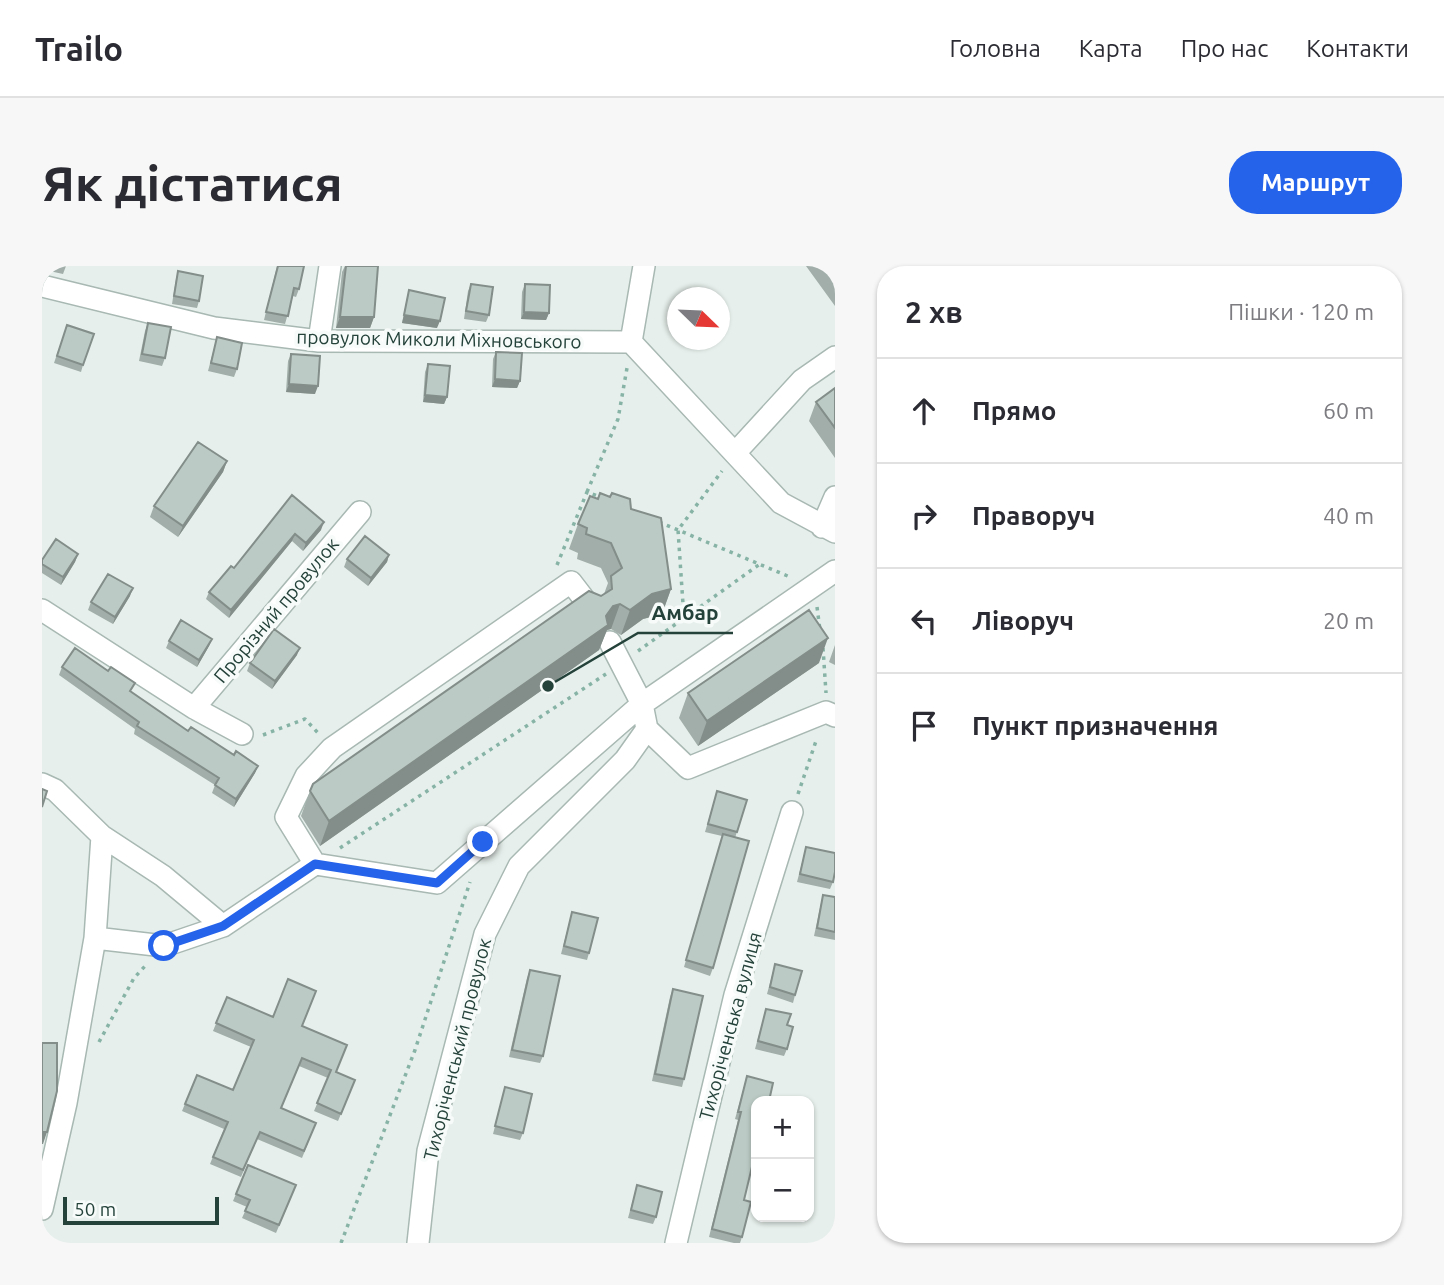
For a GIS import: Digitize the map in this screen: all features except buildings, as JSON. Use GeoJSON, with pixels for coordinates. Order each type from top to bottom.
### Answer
{"type":"FeatureCollection","features":[{"type":"Feature","properties":{"kind":"street"},"geometry":{"type":"LineString","coordinates":[[319,341],[330,266]]}},
{"type":"Feature","properties":{"kind":"street"},"geometry":{"type":"LineString","coordinates":[[644,266],[631,342],[781,503],[829,530],[835,497]]}},
{"type":"Feature","properties":{"kind":"street","name":"провулок Миколи Міхновського"},"geometry":{"type":"LineString","coordinates":[[42,286],[214,328],[319,341],[631,342]]}},
{"type":"Feature","properties":{"kind":"street"},"geometry":{"type":"LineString","coordinates":[[736,452],[802,380],[835,358]]}},
{"type":"Feature","properties":{"kind":"street","name":"Прорізний провулок"},"geometry":{"type":"LineString","coordinates":[[194,708],[360,512]]}},
{"type":"Feature","properties":{"kind":"street"},"geometry":{"type":"LineString","coordinates":[[95,938],[164,946],[223,926],[315,864],[437,883],[642,704],[835,571]]}},
{"type":"Feature","properties":{"kind":"street"},"geometry":{"type":"LineString","coordinates":[[315,864],[286,817],[306,776],[332,748],[571,582],[591,608]]}},
{"type":"Feature","properties":{"kind":"street"},"geometry":{"type":"LineString","coordinates":[[42,610],[194,708],[242,734]]}},
{"type":"Feature","properties":{"kind":"street"},"geometry":{"type":"LineString","coordinates":[[610,642],[642,704],[647,729],[688,768],[830,714]]}},
{"type":"Feature","properties":{"kind":"street","name":"Тихоріченський провулок"},"geometry":{"type":"LineString","coordinates":[[418,1243],[428,1151],[485,934],[519,866],[625,760],[647,729]]}},
{"type":"Feature","properties":{"kind":"street"},"geometry":{"type":"LineString","coordinates":[[42,784],[55,790],[102,836],[163,876],[223,926]]}},
{"type":"Feature","properties":{"kind":"street","name":"Тихоріченська вулиця"},"geometry":{"type":"LineString","coordinates":[[676,1243],[735,995],[792,812]]}},
{"type":"Feature","properties":{"kind":"street"},"geometry":{"type":"LineString","coordinates":[[42,1209],[65,1103],[95,938],[102,836]]}},
{"type":"Feature","properties":{"kind":"path"},"geometry":{"type":"LineString","coordinates":[[571,582],[556,563],[618,419],[631,342]]}},
{"type":"Feature","properties":{"kind":"path"},"geometry":{"type":"LineString","coordinates":[[684,619],[678,530],[736,452]]}},
{"type":"Feature","properties":{"kind":"path"},"geometry":{"type":"LineString","coordinates":[[587,492],[610,502]]}},
{"type":"Feature","properties":{"kind":"path"},"geometry":{"type":"LineString","coordinates":[[656,521],[814,587],[830,714],[792,812]]}},
{"type":"Feature","properties":{"kind":"path"},"geometry":{"type":"LineString","coordinates":[[315,864],[621,664],[760,564]]}},
{"type":"Feature","properties":{"kind":"path"},"geometry":{"type":"LineString","coordinates":[[270,730],[305,719]]}},
{"type":"Feature","properties":{"kind":"path"},"geometry":{"type":"LineString","coordinates":[[341,1243],[415,1049],[470,881]]}},
{"type":"Feature","properties":{"kind":"path"},"geometry":{"type":"LineString","coordinates":[[97,1047],[134,978],[164,946]]}},
{"type":"Feature","properties":{"kind":"place","name":"Амбар"},"geometry":{"type":"Point","coordinates":[548,686]}},
{"type":"Feature","properties":{"kind":"route"},"geometry":{"type":"LineString","coordinates":[[164,946],[223,926],[315,864],[437,883],[483,842]]}}]}
